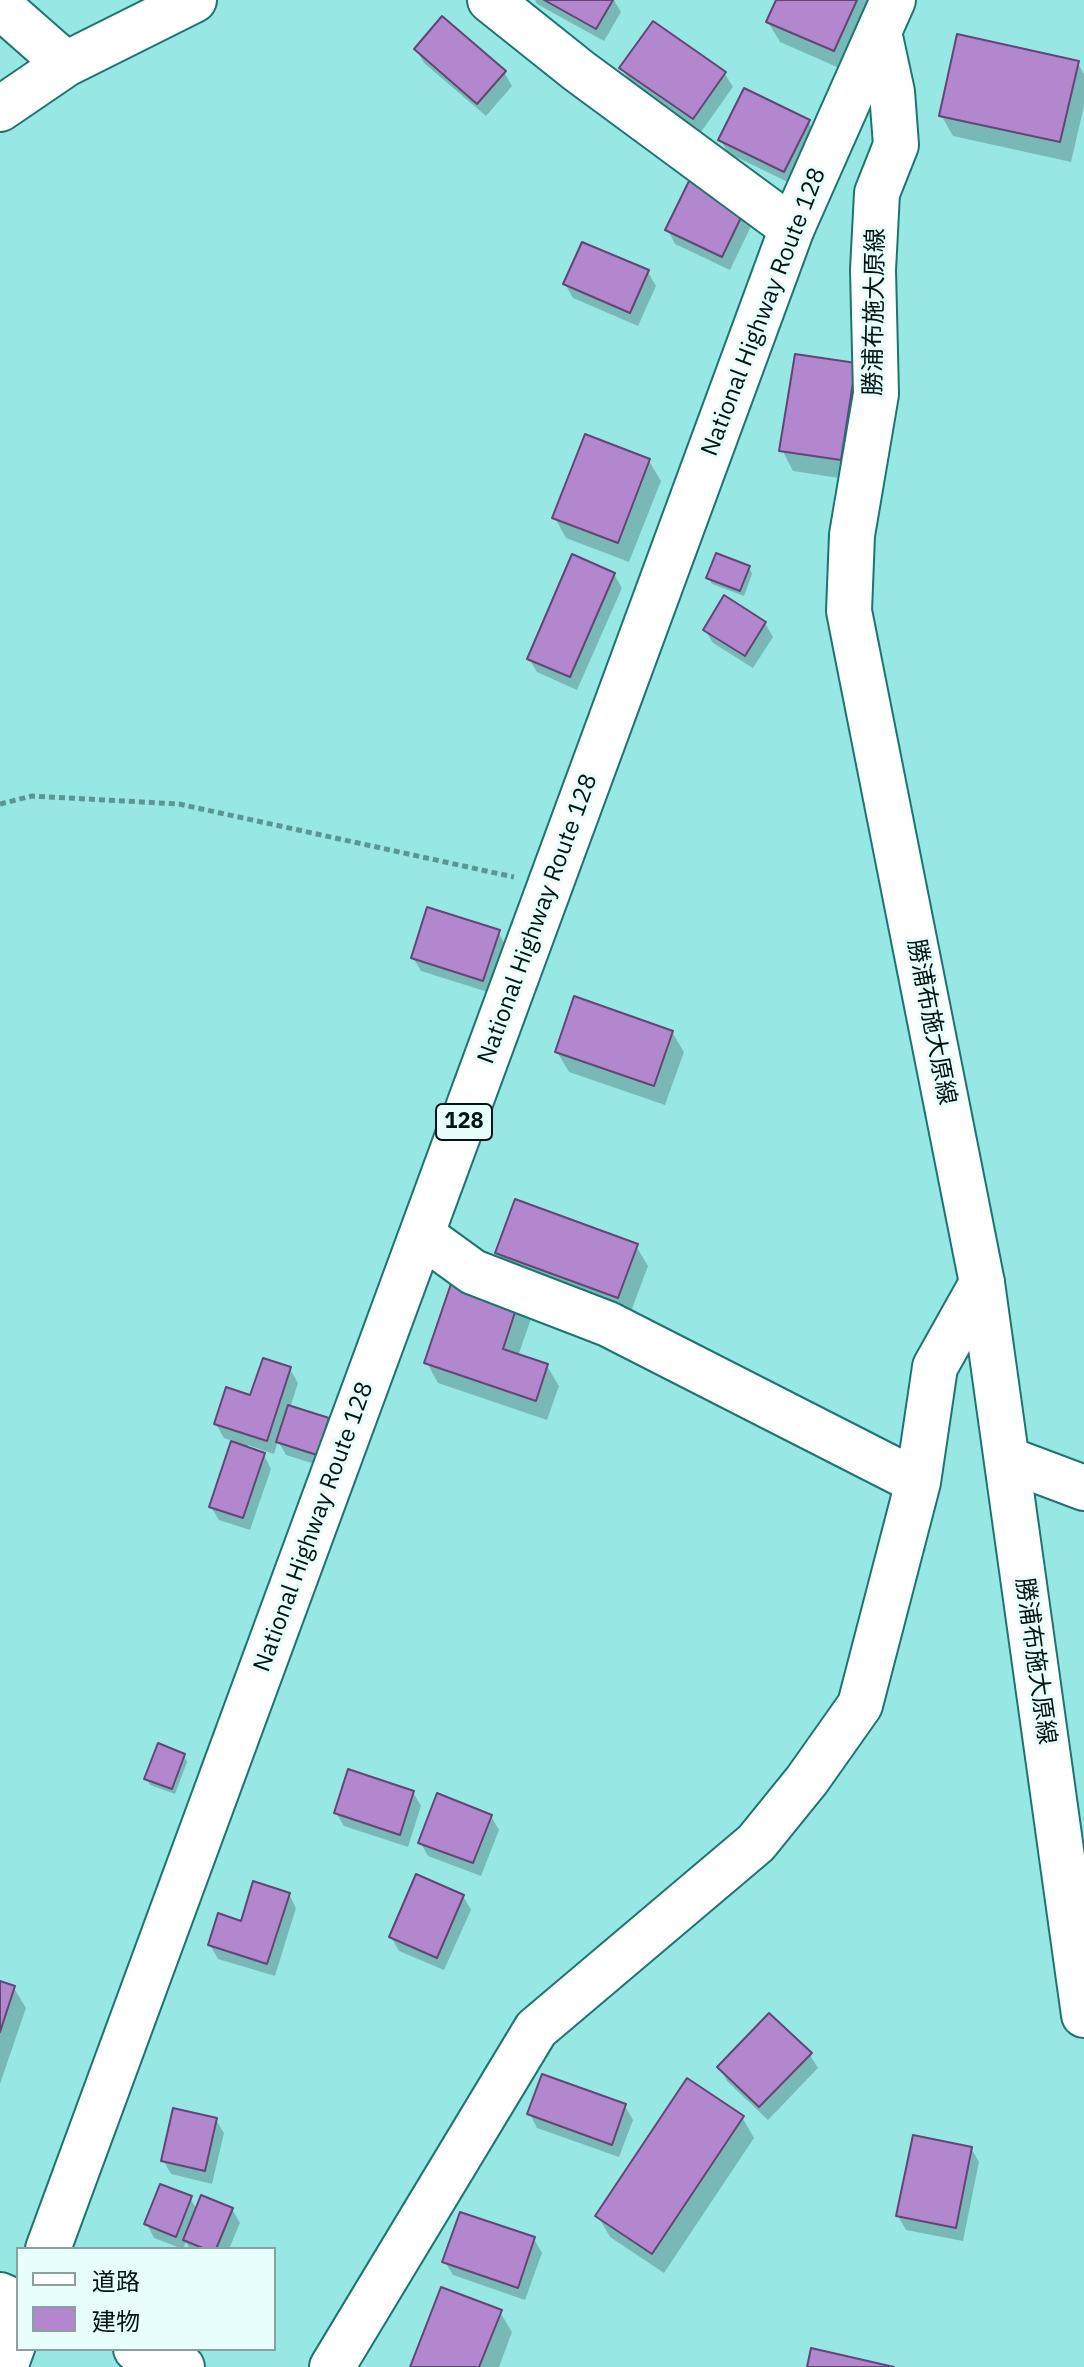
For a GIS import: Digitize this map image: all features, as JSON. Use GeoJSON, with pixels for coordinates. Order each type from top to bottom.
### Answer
{"type":"FeatureCollection","features":[{"type":"Feature","properties":{"kind":"main road"},"geometry":{"type":"LineString","coordinates":[[0,109],[66,64],[194,0]]}},
{"type":"Feature","properties":{"kind":"main road"},"geometry":{"type":"LineString","coordinates":[[490,0],[579,71],[792,228]]}},
{"type":"Feature","properties":{"kind":"main road"},"geometry":{"type":"LineString","coordinates":[[0,6],[66,64]]}},
{"type":"Feature","properties":{"kind":"main road","name":"National Highway Route 128"},"geometry":{"type":"LineString","coordinates":[[49,2247],[792,228],[886,16]]}},
{"type":"Feature","properties":{"kind":"main road","name":"勝浦布施大原線"},"geometry":{"type":"LineString","coordinates":[[886,16],[896,145],[877,193],[873,270],[876,394],[852,535],[849,611],[982,1283],[1084,2015]]}},
{"type":"Feature","properties":{"kind":"main road"},"geometry":{"type":"LineString","coordinates":[[422,1235],[473,1272],[608,1324],[918,1482]]}},
{"type":"Feature","properties":{"kind":"main road"},"geometry":{"type":"LineString","coordinates":[[332,2367],[536,2029],[756,1843],[807,1780],[860,1705],[918,1482],[935,1367],[982,1283]]}},
{"type":"Feature","properties":{"kind":"main road"},"geometry":{"type":"LineString","coordinates":[[1007,1459],[1084,1488]]}},
{"type":"Feature","properties":{"kind":"main road"},"geometry":{"type":"LineString","coordinates":[[5,2367],[16,2337]]}},
{"type":"Feature","properties":{"kind":"main road"},"geometry":{"type":"LineString","coordinates":[[141,2351],[182,2367]]}},
{"type":"Feature","properties":{"kind":"path"},"geometry":{"type":"LineString","coordinates":[[0,804],[32,796],[179,804],[550,885]]}},
{"type":"Feature","properties":{"kind":"building"},"geometry":{"type":"Polygon","coordinates":[[[544,0],[613,0],[596,29],[544,0]]]}},
{"type":"Feature","properties":{"kind":"building"},"geometry":{"type":"Polygon","coordinates":[[[776,0],[857,0],[834,51],[766,22],[776,0]]]}},
{"type":"Feature","properties":{"kind":"building"},"geometry":{"type":"Polygon","coordinates":[[[442,16],[506,71],[477,104],[414,49],[442,16]]]}},
{"type":"Feature","properties":{"kind":"building"},"geometry":{"type":"Polygon","coordinates":[[[653,21],[726,72],[693,119],[619,68],[653,21]]]}},
{"type":"Feature","properties":{"kind":"building"},"geometry":{"type":"Polygon","coordinates":[[[957,34],[1079,61],[1060,142],[939,116],[957,34]]]}},
{"type":"Feature","properties":{"kind":"building"},"geometry":{"type":"Polygon","coordinates":[[[744,88],[810,120],[784,172],[718,140],[744,88]]]}},
{"type":"Feature","properties":{"kind":"building"},"geometry":{"type":"Polygon","coordinates":[[[692,175],[748,203],[722,257],[665,230],[692,175]]]}},
{"type":"Feature","properties":{"kind":"building"},"geometry":{"type":"Polygon","coordinates":[[[582,242],[649,270],[630,313],[563,284],[582,242]]]}},
{"type":"Feature","properties":{"kind":"building"},"geometry":{"type":"Polygon","coordinates":[[[795,354],[856,363],[841,460],[779,451],[795,354]]]}},
{"type":"Feature","properties":{"kind":"building"},"geometry":{"type":"Polygon","coordinates":[[[585,434],[650,459],[618,543],[552,518],[585,434]]]}},
{"type":"Feature","properties":{"kind":"building"},"geometry":{"type":"Polygon","coordinates":[[[716,553],[750,566],[740,591],[706,578],[716,553]]]}},
{"type":"Feature","properties":{"kind":"building"},"geometry":{"type":"Polygon","coordinates":[[[572,554],[615,573],[570,677],[527,659],[572,554]]]}},
{"type":"Feature","properties":{"kind":"building"},"geometry":{"type":"Polygon","coordinates":[[[724,595],[766,622],[745,656],[703,630],[724,595]]]}},
{"type":"Feature","properties":{"kind":"building"},"geometry":{"type":"Polygon","coordinates":[[[427,907],[500,930],[483,981],[411,958],[427,907]]]}},
{"type":"Feature","properties":{"kind":"building"},"geometry":{"type":"Polygon","coordinates":[[[574,996],[673,1031],[654,1086],[555,1052],[574,996]]]}},
{"type":"Feature","properties":{"kind":"building"},"geometry":{"type":"Polygon","coordinates":[[[515,1199],[638,1244],[618,1298],[495,1253],[515,1199]]]}},
{"type":"Feature","properties":{"kind":"building"},"geometry":{"type":"Polygon","coordinates":[[[454,1275],[520,1297],[503,1349],[548,1364],[536,1401],[424,1363],[454,1275]]]}},
{"type":"Feature","properties":{"kind":"building"},"geometry":{"type":"Polygon","coordinates":[[[263,1358],[291,1367],[267,1441],[214,1424],[226,1387],[250,1395],[263,1358]]]}},
{"type":"Feature","properties":{"kind":"building"},"geometry":{"type":"Polygon","coordinates":[[[288,1405],[329,1418],[317,1455],[276,1442],[288,1405]]]}},
{"type":"Feature","properties":{"kind":"building"},"geometry":{"type":"Polygon","coordinates":[[[231,1441],[265,1453],[243,1518],[209,1507],[231,1441]]]}},
{"type":"Feature","properties":{"kind":"building"},"geometry":{"type":"Polygon","coordinates":[[[158,1743],[185,1754],[172,1789],[144,1779],[158,1743]]]}},
{"type":"Feature","properties":{"kind":"building"},"geometry":{"type":"Polygon","coordinates":[[[348,1769],[414,1791],[400,1835],[334,1813],[348,1769]]]}},
{"type":"Feature","properties":{"kind":"building"},"geometry":{"type":"Polygon","coordinates":[[[437,1793],[492,1815],[473,1863],[418,1843],[437,1793]]]}},
{"type":"Feature","properties":{"kind":"building"},"geometry":{"type":"Polygon","coordinates":[[[416,1874],[464,1895],[437,1958],[389,1937],[416,1874]]]}},
{"type":"Feature","properties":{"kind":"building"},"geometry":{"type":"Polygon","coordinates":[[[253,1881],[290,1893],[267,1964],[208,1945],[218,1913],[241,1921],[253,1881]]]}},
{"type":"Feature","properties":{"kind":"building"},"geometry":{"type":"Polygon","coordinates":[[[0,1981],[15,1986],[0,2032],[0,1981]]]}},
{"type":"Feature","properties":{"kind":"building"},"geometry":{"type":"Polygon","coordinates":[[[769,2013],[812,2053],[759,2107],[717,2067],[769,2013]]]}},
{"type":"Feature","properties":{"kind":"building"},"geometry":{"type":"Polygon","coordinates":[[[542,2074],[626,2104],[612,2145],[527,2114],[542,2074]]]}},
{"type":"Feature","properties":{"kind":"building"},"geometry":{"type":"Polygon","coordinates":[[[687,2078],[744,2116],[652,2254],[595,2216],[687,2078]]]}},
{"type":"Feature","properties":{"kind":"building"},"geometry":{"type":"Polygon","coordinates":[[[173,2108],[217,2118],[205,2171],[161,2161],[173,2108]]]}},
{"type":"Feature","properties":{"kind":"building"},"geometry":{"type":"Polygon","coordinates":[[[913,2135],[972,2147],[956,2228],[896,2216],[913,2135]]]}},
{"type":"Feature","properties":{"kind":"building"},"geometry":{"type":"Polygon","coordinates":[[[160,2184],[192,2196],[176,2237],[144,2224],[160,2184]]]}},
{"type":"Feature","properties":{"kind":"building"},"geometry":{"type":"Polygon","coordinates":[[[201,2195],[233,2208],[217,2247],[200,2247],[183,2240],[201,2195]]]}},
{"type":"Feature","properties":{"kind":"building"},"geometry":{"type":"Polygon","coordinates":[[[460,2212],[535,2237],[518,2288],[442,2262],[460,2212]]]}},
{"type":"Feature","properties":{"kind":"building"},"geometry":{"type":"Polygon","coordinates":[[[441,2287],[502,2310],[479,2367],[410,2367],[441,2287]]]}},
{"type":"Feature","properties":{"kind":"building"},"geometry":{"type":"Polygon","coordinates":[[[811,2348],[894,2367],[807,2367],[811,2348]]]}}]}
